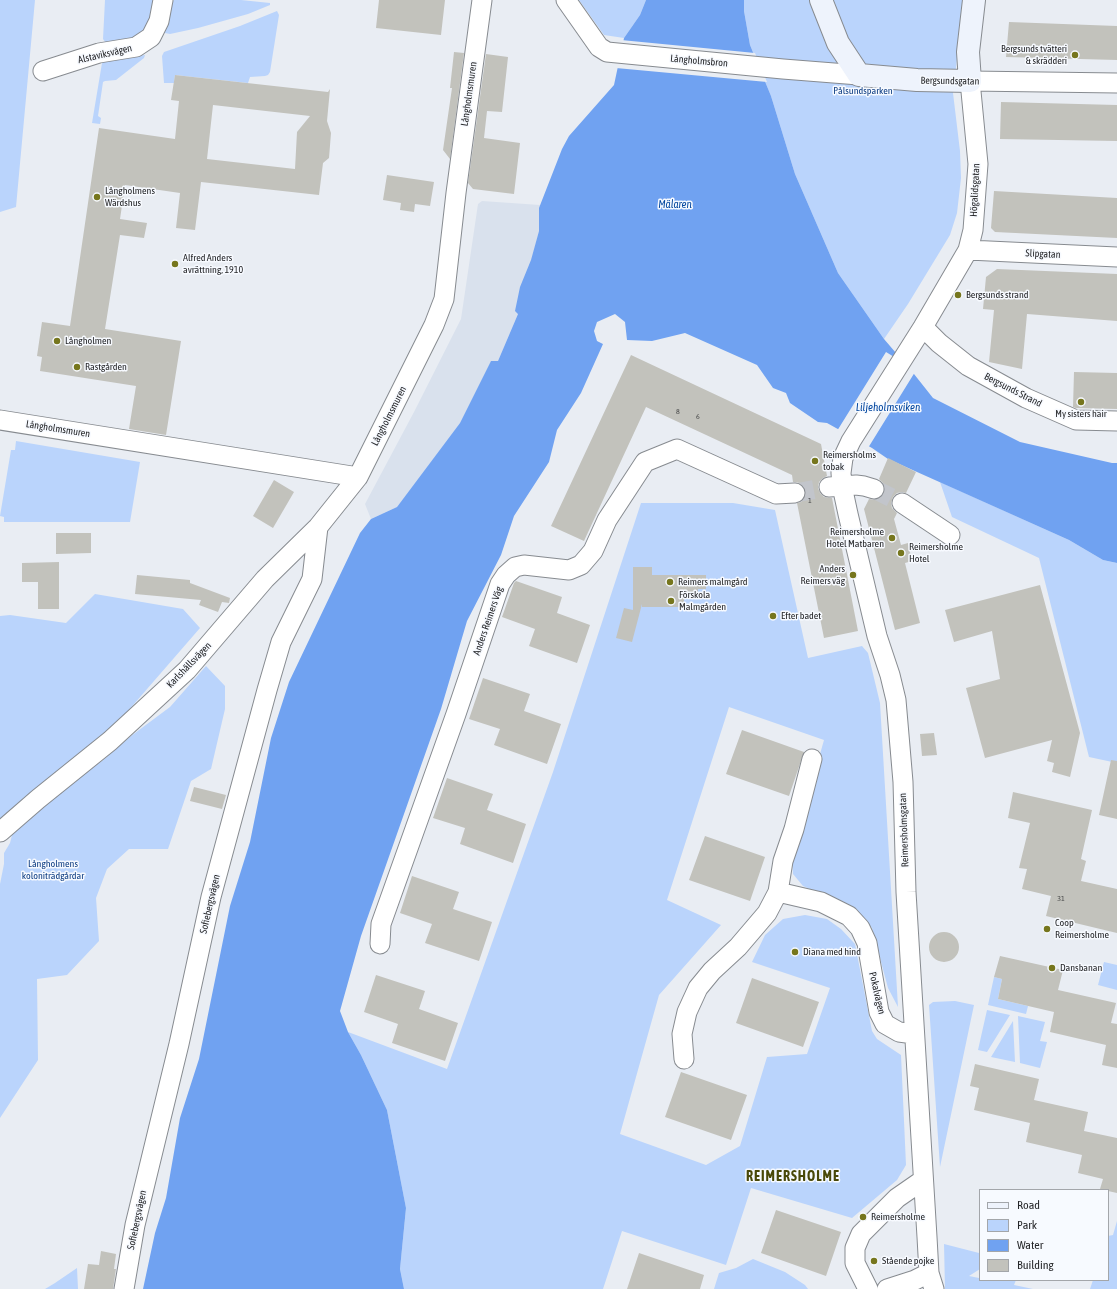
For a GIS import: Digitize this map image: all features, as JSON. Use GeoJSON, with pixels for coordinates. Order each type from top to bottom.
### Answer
{"type":"FeatureCollection","features":[{"type":"Feature","properties":{"kind":"street","name":"Alstaviksvägen"},"geometry":{"type":"LineString","coordinates":[[43,71],[99,53],[136,47],[150,37],[159,21],[163,0]]}},
{"type":"Feature","properties":{"kind":"street","name":"Långholmsmuren"},"geometry":{"type":"LineString","coordinates":[[0,420],[358,477],[434,325],[444,299],[456,193],[482,0]]}},
{"type":"Feature","properties":{"kind":"street","name":"Långholmsbron"},"geometry":{"type":"LineString","coordinates":[[566,0],[599,47],[607,52],[783,69]]}},
{"type":"Feature","properties":{"kind":"street"},"geometry":{"type":"LineString","coordinates":[[821,0],[838,43],[859,75]]}},
{"type":"Feature","properties":{"kind":"street","name":"Högalidsgatan"},"geometry":{"type":"LineString","coordinates":[[851,441],[900,361],[923,327],[968,250],[973,230],[978,164],[968,52],[974,0]]}},
{"type":"Feature","properties":{"kind":"street","name":"Bergsundsgatan"},"geometry":{"type":"LineString","coordinates":[[783,69],[917,80],[1117,84]]}},
{"type":"Feature","properties":{"kind":"street","name":"Slipgatan"},"geometry":{"type":"LineString","coordinates":[[968,250],[1117,258]]}},
{"type":"Feature","properties":{"kind":"street","name":"Bergsunds Strand"},"geometry":{"type":"LineString","coordinates":[[923,327],[939,343],[968,366],[1026,398],[1076,420],[1117,421]]}},
{"type":"Feature","properties":{"kind":"street","name":"Reimersholmsgatan"},"geometry":{"type":"LineString","coordinates":[[851,441],[843,458],[841,473],[836,486],[896,700],[903,782],[906,892],[914,1034],[931,1281]]}},
{"type":"Feature","properties":{"kind":"street","name":"Anders Reimers Väg"},"geometry":{"type":"LineString","coordinates":[[380,944],[381,924],[456,714],[500,584],[506,575],[515,567],[524,565],[569,570],[581,565],[593,551],[607,520],[645,462],[677,449],[776,494],[795,493]]}},
{"type":"Feature","properties":{"kind":"street","name":"Karlshällsvägen"},"geometry":{"type":"LineString","coordinates":[[0,832],[38,798],[110,741],[187,670],[265,579],[318,527],[358,477]]}},
{"type":"Feature","properties":{"kind":"street"},"geometry":{"type":"LineString","coordinates":[[836,486],[864,486],[874,489]]}},
{"type":"Feature","properties":{"kind":"street"},"geometry":{"type":"LineString","coordinates":[[902,502],[950,536]]}},
{"type":"Feature","properties":{"kind":"street","name":"Sofiebergsvägen"},"geometry":{"type":"LineString","coordinates":[[124,1289],[135,1225],[179,1044],[211,897],[281,642],[312,579],[318,527]]}},
{"type":"Feature","properties":{"kind":"street"},"geometry":{"type":"LineString","coordinates":[[684,1059],[682,1034],[687,1012],[698,988],[712,971],[738,947],[768,913],[778,892],[783,861],[794,829],[812,759]]}},
{"type":"Feature","properties":{"kind":"street","name":"Pokalvägen"},"geometry":{"type":"LineString","coordinates":[[778,892],[821,902],[849,916],[860,928],[867,943],[879,1012],[886,1024],[899,1032],[914,1034]]}},
{"type":"Feature","properties":{"kind":"street"},"geometry":{"type":"LineString","coordinates":[[868,1289],[855,1264],[855,1248],[861,1234],[897,1198],[923,1180]]}},
{"type":"Feature","properties":{"kind":"street"},"geometry":{"type":"LineString","coordinates":[[887,1289],[915,1280],[931,1281]]}},
{"type":"Feature","properties":{"kind":"shaded area"},"geometry":{"type":"Polygon","coordinates":[[[482,201],[540,205],[539,231],[518,314],[498,361],[491,362],[460,423],[397,507],[371,519],[365,504],[461,319],[478,204],[482,201]]]}},
{"type":"Feature","properties":{"kind":"green space"},"geometry":{"type":"Polygon","coordinates":[[[0,0],[35,0],[16,207],[0,212],[0,0]]]}},
{"type":"Feature","properties":{"kind":"green space"},"geometry":{"type":"Polygon","coordinates":[[[105,0],[153,0],[150,19],[145,29],[133,38],[106,43],[103,39],[105,0]]]}},
{"type":"Feature","properties":{"kind":"green space"},"geometry":{"type":"Polygon","coordinates":[[[174,0],[241,0],[270,3],[270,5],[248,14],[170,34],[165,33],[168,9],[174,0]]]}},
{"type":"Feature","properties":{"kind":"green space"},"geometry":{"type":"Polygon","coordinates":[[[579,0],[646,0],[640,15],[624,38],[604,35],[579,0]]]}},
{"type":"Feature","properties":{"kind":"green space","name":"Pålsundsparken"},"geometry":{"type":"Polygon","coordinates":[[[744,0],[964,0],[953,93],[960,151],[961,178],[957,213],[950,235],[908,304],[884,339],[838,273],[795,174],[771,96],[750,45],[744,11],[744,0]]]}},
{"type":"Feature","properties":{"kind":"green space"},"geometry":{"type":"Polygon","coordinates":[[[277,11],[279,15],[270,72],[268,75],[250,77],[248,83],[175,75],[174,83],[164,83],[162,56],[164,52],[240,26],[277,11]]]}},
{"type":"Feature","properties":{"kind":"green space"},"geometry":{"type":"Polygon","coordinates":[[[145,55],[144,58],[116,80],[103,82],[98,116],[101,118],[100,124],[92,123],[102,63],[106,60],[145,55]]]}},
{"type":"Feature","properties":{"kind":"green space"},"geometry":{"type":"Polygon","coordinates":[[[16,441],[140,462],[130,522],[4,522],[4,517],[0,516],[11,450],[15,450],[16,441]]]}},
{"type":"Feature","properties":{"kind":"green space"},"geometry":{"type":"Polygon","coordinates":[[[940,482],[1069,540],[1103,560],[1117,563],[1117,763],[1089,757],[1039,558],[952,517],[940,482]]]}},
{"type":"Feature","properties":{"kind":"green space"},"geometry":{"type":"Polygon","coordinates":[[[641,503],[733,503],[775,510],[808,658],[862,646],[868,653],[880,703],[898,1007],[888,988],[872,928],[856,910],[803,886],[793,874],[792,853],[824,740],[729,707],[667,900],[721,925],[659,995],[620,1134],[706,1165],[740,1146],[767,1057],[807,1054],[830,988],[752,962],[765,935],[783,919],[805,915],[827,919],[841,929],[855,944],[872,1031],[877,1039],[901,1055],[906,1165],[897,1180],[852,1218],[751,1188],[726,1265],[622,1231],[603,1289],[404,1289],[400,1269],[406,1208],[387,1110],[361,1055],[348,1032],[447,1069],[553,772],[641,503]]]}},
{"type":"Feature","properties":{"kind":"green space"},"geometry":{"type":"Polygon","coordinates":[[[95,594],[183,609],[200,628],[121,719],[73,764],[0,820],[0,616],[10,615],[66,623],[95,594]]]}},
{"type":"Feature","properties":{"kind":"green space","name":"Långholmens koloniträdgårdar"},"geometry":{"type":"Polygon","coordinates":[[[206,666],[225,686],[225,709],[211,769],[191,781],[168,849],[129,849],[107,869],[96,898],[99,941],[67,975],[37,979],[38,1060],[0,1118],[0,884],[4,864],[4,853],[10,843],[13,831],[78,777],[102,761],[131,736],[170,707],[206,666]]]}},
{"type":"Feature","properties":{"kind":"green space"},"geometry":{"type":"Polygon","coordinates":[[[1104,962],[1117,965],[1117,990],[1098,985],[1104,962]]]}},
{"type":"Feature","properties":{"kind":"green space"},"geometry":{"type":"Polygon","coordinates":[[[994,977],[1002,979],[998,999],[1028,1006],[1026,1014],[988,1005],[994,977]]]}},
{"type":"Feature","properties":{"kind":"green space"},"geometry":{"type":"Polygon","coordinates":[[[955,1001],[974,1005],[940,1167],[929,1005],[933,1002],[955,1001]]]}},
{"type":"Feature","properties":{"kind":"green space"},"geometry":{"type":"Polygon","coordinates":[[[987,1010],[1010,1015],[987,1052],[978,1050],[987,1010]]]}},
{"type":"Feature","properties":{"kind":"green space"},"geometry":{"type":"Polygon","coordinates":[[[1018,1016],[1045,1022],[1040,1041],[1047,1042],[1040,1068],[1020,1063],[1018,1016]]]}},
{"type":"Feature","properties":{"kind":"green space"},"geometry":{"type":"Polygon","coordinates":[[[1013,1021],[1015,1062],[991,1057],[1013,1021]]]}},
{"type":"Feature","properties":{"kind":"green space"},"geometry":{"type":"Polygon","coordinates":[[[1117,1221],[1117,1289],[1090,1289],[1093,1281],[1109,1281],[1109,1236],[1113,1235],[1117,1221]]]}},
{"type":"Feature","properties":{"kind":"green space"},"geometry":{"type":"Polygon","coordinates":[[[944,1244],[979,1253],[979,1270],[969,1276],[979,1278],[979,1281],[1016,1281],[1014,1285],[1033,1289],[945,1289],[944,1244]]]}},
{"type":"Feature","properties":{"kind":"green space"},"geometry":{"type":"Polygon","coordinates":[[[753,1259],[785,1272],[805,1285],[808,1289],[714,1289],[719,1273],[736,1268],[753,1259]]]}},
{"type":"Feature","properties":{"kind":"green space"},"geometry":{"type":"Polygon","coordinates":[[[77,1268],[78,1289],[45,1289],[55,1283],[77,1268]]]}},
{"type":"Feature","properties":{"kind":"water","name":"Mälaren"},"geometry":{"type":"Polygon","coordinates":[[[646,0],[744,0],[744,11],[750,45],[771,96],[795,174],[838,273],[884,339],[933,398],[1020,442],[1117,463],[1117,563],[1103,560],[1069,540],[888,459],[872,448],[827,423],[818,422],[790,403],[786,393],[773,388],[757,365],[685,333],[652,341],[627,340],[625,322],[615,314],[597,322],[594,331],[597,341],[603,344],[581,393],[557,430],[549,462],[514,516],[501,555],[467,621],[441,709],[361,936],[340,1011],[348,1032],[361,1055],[387,1110],[406,1208],[400,1269],[404,1289],[143,1289],[155,1233],[166,1198],[180,1118],[199,1059],[230,906],[250,842],[271,738],[289,682],[360,533],[371,519],[397,507],[460,423],[491,361],[498,361],[518,314],[515,311],[520,287],[531,260],[539,231],[539,208],[562,149],[569,136],[614,85],[624,38],[640,15],[646,0]]]}},
{"type":"Feature","properties":{"kind":"pier"},"geometry":{"type":"Polygon","coordinates":[[[621,40],[755,53],[767,82],[616,68],[621,40]]]}},
{"type":"Feature","properties":{"kind":"pier"},"geometry":{"type":"Polygon","coordinates":[[[886,352],[912,368],[915,372],[868,448],[837,431],[886,352]]]}},
{"type":"Feature","properties":{"kind":"building"},"geometry":{"type":"Polygon","coordinates":[[[379,0],[445,0],[441,35],[376,28],[379,0]]]}},
{"type":"Feature","properties":{"kind":"building"},"geometry":{"type":"Polygon","coordinates":[[[1009,22],[1117,26],[1117,60],[1006,57],[1009,22]]]}},
{"type":"Feature","properties":{"kind":"building"},"geometry":{"type":"Polygon","coordinates":[[[454,52],[464,53],[450,159],[443,150],[452,88],[450,88],[454,52]]]}},
{"type":"Feature","properties":{"kind":"building"},"geometry":{"type":"Polygon","coordinates":[[[486,54],[508,57],[502,112],[487,111],[484,138],[520,143],[514,194],[473,189],[468,183],[486,54]]]}},
{"type":"Feature","properties":{"kind":"building"},"geometry":{"type":"Polygon","coordinates":[[[175,75],[328,92],[330,89],[327,121],[331,133],[329,158],[323,163],[319,195],[201,182],[195,230],[176,228],[180,193],[125,185],[120,219],[147,223],[144,238],[120,235],[105,329],[181,341],[166,435],[129,429],[136,386],[40,371],[42,357],[37,356],[42,322],[70,326],[99,128],[175,139],[179,101],[171,100],[175,75]],[[213,105],[207,159],[295,169],[297,132],[310,116],[213,105]]]}},
{"type":"Feature","properties":{"kind":"building"},"geometry":{"type":"Polygon","coordinates":[[[1001,102],[1117,105],[1117,141],[1000,139],[1001,102]]]}},
{"type":"Feature","properties":{"kind":"building"},"geometry":{"type":"Polygon","coordinates":[[[387,175],[434,182],[430,206],[415,204],[414,212],[400,210],[401,203],[383,200],[387,175]]]}},
{"type":"Feature","properties":{"kind":"building"},"geometry":{"type":"Polygon","coordinates":[[[994,191],[1117,198],[1117,238],[995,232],[991,228],[994,191]]]}},
{"type":"Feature","properties":{"kind":"building"},"geometry":{"type":"Polygon","coordinates":[[[997,269],[1117,274],[1117,321],[1027,314],[1022,369],[989,362],[994,310],[983,309],[986,277],[997,269]]]}},
{"type":"Feature","properties":{"kind":"building"},"geometry":{"type":"Polygon","coordinates":[[[631,355],[821,444],[827,476],[819,482],[818,488],[824,497],[832,498],[858,631],[824,638],[797,503],[801,502],[805,498],[806,492],[804,487],[800,483],[793,482],[792,475],[646,407],[584,541],[551,526],[631,355]]]}},
{"type":"Feature","properties":{"kind":"building"},"geometry":{"type":"Polygon","coordinates":[[[1074,372],[1117,373],[1117,409],[1073,407],[1074,372]]]}},
{"type":"Feature","properties":{"kind":"building"},"geometry":{"type":"Polygon","coordinates":[[[888,458],[916,472],[906,493],[897,493],[893,497],[891,503],[892,508],[897,513],[894,519],[901,545],[908,543],[912,561],[905,563],[920,623],[895,630],[864,509],[869,499],[877,500],[884,493],[885,486],[879,479],[888,458]]]}},
{"type":"Feature","properties":{"kind":"building"},"geometry":{"type":"Polygon","coordinates":[[[274,480],[294,492],[273,528],[253,516],[274,480]]]}},
{"type":"Feature","properties":{"kind":"building"},"geometry":{"type":"Polygon","coordinates":[[[56,533],[91,533],[91,553],[56,554],[56,533]]]}},
{"type":"Feature","properties":{"kind":"building"},"geometry":{"type":"Polygon","coordinates":[[[59,562],[59,609],[38,609],[38,582],[22,582],[22,563],[59,562]]]}},
{"type":"Feature","properties":{"kind":"building","name":"Reimers malmgård"},"geometry":{"type":"Polygon","coordinates":[[[633,567],[652,567],[652,575],[706,575],[706,589],[698,589],[698,596],[684,596],[684,607],[642,607],[642,604],[632,642],[616,638],[624,608],[633,610],[633,567]]]}},
{"type":"Feature","properties":{"kind":"building"},"geometry":{"type":"Polygon","coordinates":[[[137,575],[190,580],[190,583],[230,598],[229,603],[222,602],[218,612],[199,605],[201,600],[135,594],[137,575]]]}},
{"type":"Feature","properties":{"kind":"building"},"geometry":{"type":"Polygon","coordinates":[[[516,581],[562,597],[557,613],[590,625],[577,663],[529,646],[535,629],[502,617],[516,581]]]}},
{"type":"Feature","properties":{"kind":"building"},"geometry":{"type":"Polygon","coordinates":[[[1040,585],[1080,733],[1070,777],[1052,772],[1054,763],[1047,761],[1052,740],[985,758],[966,688],[1000,679],[992,631],[954,642],[945,610],[1040,585]]]}},
{"type":"Feature","properties":{"kind":"building"},"geometry":{"type":"Polygon","coordinates":[[[483,678],[530,694],[524,711],[561,724],[547,764],[494,745],[500,729],[469,719],[483,678]]]}},
{"type":"Feature","properties":{"kind":"building"},"geometry":{"type":"Polygon","coordinates":[[[742,730],[804,752],[789,796],[726,774],[742,730]]]}},
{"type":"Feature","properties":{"kind":"building"},"geometry":{"type":"Polygon","coordinates":[[[934,733],[937,755],[922,756],[920,734],[934,733]]]}},
{"type":"Feature","properties":{"kind":"building"},"geometry":{"type":"Polygon","coordinates":[[[1111,760],[1117,761],[1117,819],[1099,815],[1111,760]]]}},
{"type":"Feature","properties":{"kind":"building"},"geometry":{"type":"Polygon","coordinates":[[[447,778],[493,794],[487,810],[526,824],[513,863],[460,844],[465,828],[433,818],[447,778]]]}},
{"type":"Feature","properties":{"kind":"building"},"geometry":{"type":"Polygon","coordinates":[[[194,787],[226,795],[222,809],[190,801],[194,787]]]}},
{"type":"Feature","properties":{"kind":"building"},"geometry":{"type":"Polygon","coordinates":[[[1013,792],[1092,810],[1081,859],[1086,861],[1081,881],[1117,889],[1117,933],[1046,916],[1051,896],[1022,889],[1027,869],[1019,868],[1030,823],[1008,818],[1013,792]]]}},
{"type":"Feature","properties":{"kind":"building"},"geometry":{"type":"Polygon","coordinates":[[[705,836],[765,857],[750,901],[689,880],[705,836]]]}},
{"type":"Feature","properties":{"kind":"building"},"geometry":{"type":"Polygon","coordinates":[[[412,876],[459,892],[453,909],[492,922],[479,961],[425,943],[432,924],[400,913],[412,876]]]}},
{"type":"Feature","properties":{"kind":"building"},"geometry":{"type":"Polygon","coordinates":[[[944,932],[955,936],[959,947],[955,958],[944,962],[933,958],[929,947],[933,936],[944,932]]]}},
{"type":"Feature","properties":{"kind":"building"},"geometry":{"type":"Polygon","coordinates":[[[1000,956],[1063,970],[1058,990],[1116,1003],[1111,1023],[1117,1024],[1117,1068],[1102,1065],[1106,1045],[1050,1032],[1054,1012],[998,999],[1002,979],[994,977],[1000,956]]]}},
{"type":"Feature","properties":{"kind":"building"},"geometry":{"type":"Polygon","coordinates":[[[376,975],[425,991],[419,1009],[458,1023],[445,1061],[392,1043],[398,1024],[364,1012],[376,975]]]}},
{"type":"Feature","properties":{"kind":"building"},"geometry":{"type":"Polygon","coordinates":[[[752,978],[819,1002],[803,1047],[736,1023],[752,978]]]}},
{"type":"Feature","properties":{"kind":"building"},"geometry":{"type":"Polygon","coordinates":[[[975,1064],[1039,1079],[1034,1100],[1088,1112],[1084,1131],[1117,1138],[1117,1193],[1109,1191],[1109,1189],[1100,1189],[1103,1179],[1078,1173],[1082,1155],[1026,1142],[1030,1123],[974,1110],[979,1088],[970,1086],[975,1064]]]}},
{"type":"Feature","properties":{"kind":"building"},"geometry":{"type":"Polygon","coordinates":[[[681,1072],[747,1095],[731,1140],[665,1117],[681,1072]]]}},
{"type":"Feature","properties":{"kind":"building"},"geometry":{"type":"Polygon","coordinates":[[[776,1210],[841,1232],[826,1276],[761,1253],[776,1210]]]}},
{"type":"Feature","properties":{"kind":"building"},"geometry":{"type":"Polygon","coordinates":[[[101,1251],[116,1254],[114,1269],[116,1269],[113,1289],[84,1289],[88,1264],[99,1265],[101,1251]]]}},
{"type":"Feature","properties":{"kind":"building"},"geometry":{"type":"Polygon","coordinates":[[[639,1253],[704,1275],[700,1289],[627,1289],[639,1253]]]}},
{"type":"Feature","properties":{"kind":"tunnel"},"geometry":{"type":"LineString","coordinates":[[795,493],[829,487]]}},
{"type":"Feature","properties":{"kind":"tunnel"},"geometry":{"type":"LineString","coordinates":[[874,489],[902,503]]}},
{"type":"Feature","properties":{"kind":"place","name":"Bergsunds tvätteri & skrädderi"},"geometry":{"type":"Point","coordinates":[1075,55]}},
{"type":"Feature","properties":{"kind":"place","name":"Långholmens Wärdshus"},"geometry":{"type":"Point","coordinates":[97,197]}},
{"type":"Feature","properties":{"kind":"place","name":"Alfred Anders avrättning, 1910"},"geometry":{"type":"Point","coordinates":[175,264]}},
{"type":"Feature","properties":{"kind":"place","name":"Bergsunds strand"},"geometry":{"type":"Point","coordinates":[958,295]}},
{"type":"Feature","properties":{"kind":"place","name":"Långholmen"},"geometry":{"type":"Point","coordinates":[57,341]}},
{"type":"Feature","properties":{"kind":"place","name":"Rastgården"},"geometry":{"type":"Point","coordinates":[77,367]}},
{"type":"Feature","properties":{"kind":"place","name":"My sisters hair"},"geometry":{"type":"Point","coordinates":[1081,402]}},
{"type":"Feature","properties":{"kind":"place","name":"Reimersholms tobak"},"geometry":{"type":"Point","coordinates":[815,461]}},
{"type":"Feature","properties":{"kind":"place","name":"Reimersholme Hotel Matbaren"},"geometry":{"type":"Point","coordinates":[892,538]}},
{"type":"Feature","properties":{"kind":"place","name":"Reimersholme Hotel"},"geometry":{"type":"Point","coordinates":[901,553]}},
{"type":"Feature","properties":{"kind":"place","name":"Anders Reimers väg"},"geometry":{"type":"Point","coordinates":[853,575]}},
{"type":"Feature","properties":{"kind":"place","name":"Reimers malmgård"},"geometry":{"type":"Point","coordinates":[670,582]}},
{"type":"Feature","properties":{"kind":"place","name":"Förskola Malmgården"},"geometry":{"type":"Point","coordinates":[671,601]}},
{"type":"Feature","properties":{"kind":"place","name":"Efter badet"},"geometry":{"type":"Point","coordinates":[773,616]}},
{"type":"Feature","properties":{"kind":"place","name":"Coop Reimersholme"},"geometry":{"type":"Point","coordinates":[1047,929]}},
{"type":"Feature","properties":{"kind":"place","name":"Diana med hind"},"geometry":{"type":"Point","coordinates":[795,952]}},
{"type":"Feature","properties":{"kind":"place","name":"Dansbanan"},"geometry":{"type":"Point","coordinates":[1052,968]}},
{"type":"Feature","properties":{"kind":"place","name":"Reimersholme"},"geometry":{"type":"Point","coordinates":[863,1217]}},
{"type":"Feature","properties":{"kind":"place","name":"Stående pojke"},"geometry":{"type":"Point","coordinates":[874,1261]}},
{"type":"Feature","properties":{"kind":"district","name":"REIMERSHOLME"},"geometry":{"type":"Point","coordinates":[793,1177]}},
{"type":"Feature","properties":{"kind":"water label","name":"Liljeholmsviken"},"geometry":{"type":"Point","coordinates":[888,408]}}]}
